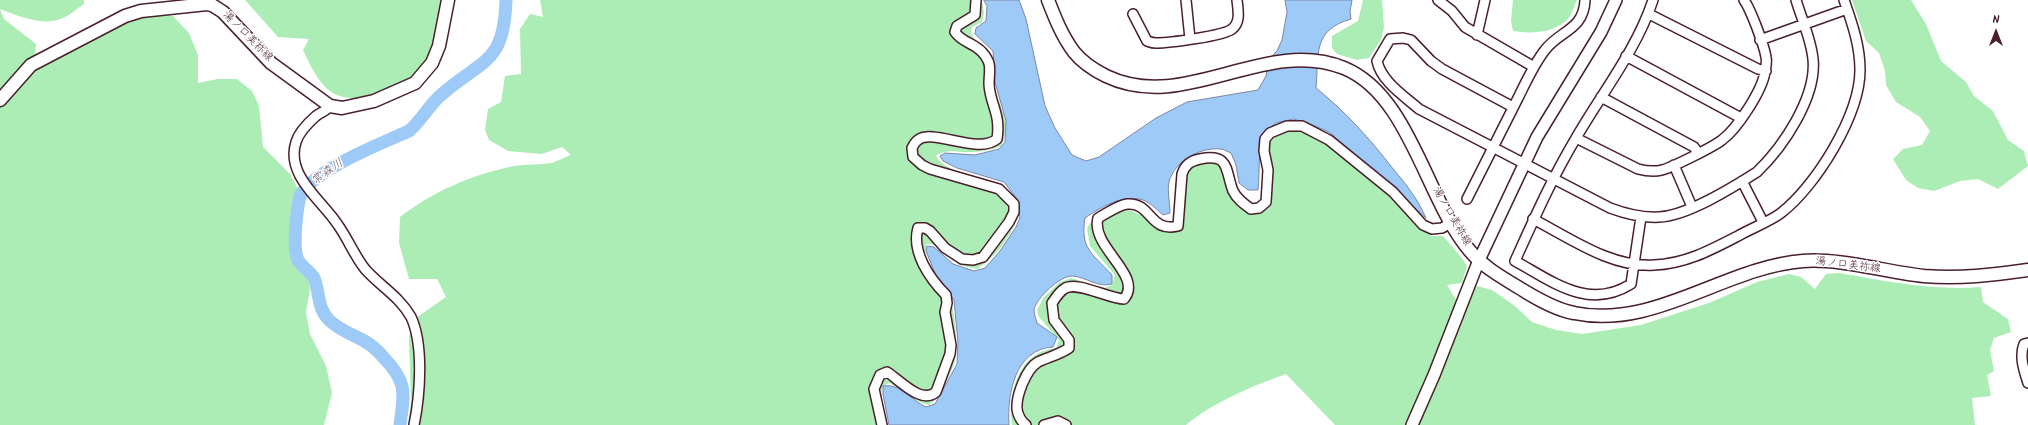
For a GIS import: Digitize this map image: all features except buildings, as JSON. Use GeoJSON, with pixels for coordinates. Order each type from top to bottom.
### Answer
{"type":"FeatureCollection","features":[{"type":"Feature","properties":{"kind":"main road"},"geometry":{"type":"LineString","coordinates":[[330,106],[342,108],[357,106],[415,84],[432,63],[439,46],[448,0]]}},
{"type":"Feature","properties":{"kind":"main road","name":"湯ノ口美祢線"},"geometry":{"type":"LineString","coordinates":[[1048,0],[1064,36],[1076,54],[1092,68],[1110,78],[1131,85],[1156,87],[1178,86],[1263,64],[1300,60],[1324,62],[1343,67],[1358,74],[1379,92],[1397,117],[1461,240],[1479,260],[1544,302],[1571,313],[1595,316],[1614,316],[1644,310],[1761,270],[1805,261],[1951,278],[2028,270]]}},
{"type":"Feature","properties":{"kind":"main road","name":"湯ノ口美祢線"},"geometry":{"type":"LineString","coordinates":[[0,100],[31,64],[125,16],[141,11],[207,4],[212,5],[223,12],[271,63],[330,106]]}},
{"type":"Feature","properties":{"kind":"street"},"geometry":{"type":"LineString","coordinates":[[882,425],[874,389],[880,375],[887,372],[914,392],[922,395],[932,395],[936,392],[950,354],[951,338],[946,323],[946,295],[927,274],[918,248],[916,235],[918,228],[925,228],[930,231],[945,248],[962,259],[973,260],[983,258],[1009,222],[1014,212],[1014,204],[999,189],[930,169],[922,165],[913,156],[912,148],[918,140],[927,137],[982,144],[992,143],[997,139],[999,126],[989,83],[991,72],[988,60],[982,51],[958,37],[955,32],[957,26],[975,15],[976,0]]}},
{"type":"Feature","properties":{"kind":"street"},"geometry":{"type":"LineString","coordinates":[[1186,0],[1190,39]]}},
{"type":"Feature","properties":{"kind":"street"},"geometry":{"type":"LineString","coordinates":[[1133,14],[1147,41],[1154,44],[1224,34],[1233,29],[1238,22],[1237,0]]}},
{"type":"Feature","properties":{"kind":"street"},"geometry":{"type":"LineString","coordinates":[[1438,0],[1452,11],[1465,28],[1534,67]]}},
{"type":"Feature","properties":{"kind":"street"},"geometry":{"type":"LineString","coordinates":[[1477,35],[1485,0]]}},
{"type":"Feature","properties":{"kind":"street"},"geometry":{"type":"LineString","coordinates":[[1467,199],[1534,67],[1552,41],[1566,34],[1582,15],[1586,0]]}},
{"type":"Feature","properties":{"kind":"street"},"geometry":{"type":"LineString","coordinates":[[1412,425],[1479,260],[1537,137],[1601,32],[1616,0]]}},
{"type":"Feature","properties":{"kind":"street"},"geometry":{"type":"LineString","coordinates":[[1641,217],[1631,284],[1625,287],[1591,296],[1574,293],[1514,261],[1553,178],[1626,56],[1649,14],[1654,0]]}},
{"type":"Feature","properties":{"kind":"street"},"geometry":{"type":"LineString","coordinates":[[1576,138],[1638,169],[1649,171],[1662,170],[1674,166],[1721,141],[1731,133],[1763,82],[1766,71],[1766,57],[1744,0]]}},
{"type":"Feature","properties":{"kind":"street"},"geometry":{"type":"LineString","coordinates":[[1513,107],[1442,69],[1431,61],[1411,40],[1403,38],[1390,39],[1377,61],[1379,69],[1393,87],[1419,109],[1493,148],[1610,208],[1641,217],[1671,215],[1692,207],[1757,172],[1767,162],[1805,104],[1812,83],[1813,61],[1810,41],[1796,0]]}},
{"type":"Feature","properties":{"kind":"street"},"geometry":{"type":"LineString","coordinates":[[1533,219],[1601,255],[1634,264],[1653,266],[1678,262],[1702,255],[1780,214],[1798,197],[1820,169],[1849,118],[1857,96],[1860,71],[1858,47],[1845,4],[1804,25],[1760,40]]}},
{"type":"Feature","properties":{"kind":"street"},"geometry":{"type":"LineString","coordinates":[[1649,14],[1758,69],[1766,71]]}},
{"type":"Feature","properties":{"kind":"street"},"geometry":{"type":"LineString","coordinates":[[1626,56],[1741,118]]}},
{"type":"Feature","properties":{"kind":"street"},"geometry":{"type":"LineString","coordinates":[[1601,97],[1694,147],[1698,153]]}},
{"type":"Feature","properties":{"kind":"street"},"geometry":{"type":"LineString","coordinates":[[330,106],[304,128],[296,141],[294,154],[295,165],[309,190],[338,223],[356,258],[397,298],[410,317],[416,331],[420,371],[418,405],[414,425]]}},
{"type":"Feature","properties":{"kind":"street"},"geometry":{"type":"LineString","coordinates":[[1026,425],[1020,420],[1017,410],[1018,398],[1029,371],[1037,363],[1058,356],[1069,348],[1069,340],[1054,320],[1052,303],[1064,289],[1072,286],[1116,299],[1124,299],[1129,294],[1129,285],[1125,275],[1098,235],[1096,226],[1098,218],[1125,204],[1135,205],[1142,208],[1159,225],[1169,229],[1178,226],[1182,174],[1185,166],[1193,160],[1211,157],[1219,158],[1225,164],[1234,193],[1240,201],[1250,209],[1260,208],[1266,202],[1268,185],[1268,170],[1264,151],[1265,140],[1270,133],[1287,126],[1302,126],[1329,140],[1379,180],[1393,192],[1423,225],[1432,229],[1442,228],[1452,222]]}},
{"type":"Feature","properties":{"kind":"street"},"geometry":{"type":"LineString","coordinates":[[1674,166],[1692,207]]}},
{"type":"Feature","properties":{"kind":"street"},"geometry":{"type":"LineString","coordinates":[[1742,181],[1763,222]]}},
{"type":"Feature","properties":{"kind":"street"},"geometry":{"type":"LineString","coordinates":[[2028,343],[2024,344],[2022,348],[2023,368],[2028,383]]}},
{"type":"Feature","properties":{"kind":"street"},"geometry":{"type":"LineString","coordinates":[[1044,425],[1058,421],[1066,425]]}},
{"type":"Feature","properties":{"kind":"green space"},"geometry":{"type":"Polygon","coordinates":[[[0,0],[84,0],[84,4],[66,17],[56,20],[39,21],[31,20],[0,9],[0,0]]]}},
{"type":"Feature","properties":{"kind":"green space"},"geometry":{"type":"Polygon","coordinates":[[[245,0],[444,0],[434,47],[427,61],[417,73],[391,90],[372,96],[352,98],[335,94],[320,81],[312,69],[303,50],[309,39],[278,37],[245,0]]]}},
{"type":"Feature","properties":{"kind":"green space"},"geometry":{"type":"Polygon","coordinates":[[[540,0],[982,0],[984,13],[982,22],[972,27],[971,34],[976,41],[988,49],[991,56],[993,81],[1006,123],[1004,139],[1001,146],[989,150],[974,152],[948,151],[936,156],[945,165],[991,182],[1005,189],[1015,198],[1018,211],[1013,228],[1002,246],[988,261],[977,269],[960,265],[935,245],[927,244],[925,252],[926,260],[928,266],[949,296],[953,309],[956,337],[955,360],[945,385],[933,402],[929,405],[924,403],[889,383],[883,386],[881,393],[887,425],[408,425],[411,401],[409,336],[416,318],[446,297],[437,279],[409,279],[399,243],[400,217],[426,199],[468,179],[514,166],[556,162],[571,155],[562,147],[542,154],[508,151],[489,140],[485,130],[488,109],[501,102],[505,76],[521,74],[520,29],[530,14],[543,17],[540,0]]]}},
{"type":"Feature","properties":{"kind":"green space"},"geometry":{"type":"Polygon","coordinates":[[[1363,0],[1382,0],[1384,27],[1381,40],[1369,58],[1357,60],[1337,54],[1332,48],[1332,36],[1358,21],[1363,0]]]}},
{"type":"Feature","properties":{"kind":"green space"},"geometry":{"type":"Polygon","coordinates":[[[1513,0],[1577,0],[1567,20],[1555,28],[1542,32],[1527,32],[1513,31],[1511,21],[1513,0]]]}},
{"type":"Feature","properties":{"kind":"green space"},"geometry":{"type":"Polygon","coordinates":[[[1852,0],[1911,0],[1926,24],[1941,61],[1966,82],[1974,96],[1993,111],[2008,140],[2024,151],[2028,166],[1998,189],[1978,179],[1960,181],[1934,191],[1918,188],[1906,180],[1893,159],[1903,149],[1922,145],[1930,131],[1920,117],[1896,102],[1886,85],[1885,71],[1879,53],[1866,41],[1852,0]]]}},
{"type":"Feature","properties":{"kind":"green space"},"geometry":{"type":"Polygon","coordinates":[[[0,9],[4,19],[36,44],[35,54],[47,58],[118,24],[150,13],[173,16],[189,33],[198,55],[198,83],[218,79],[237,79],[252,91],[259,106],[263,147],[290,174],[298,189],[292,252],[296,261],[307,273],[310,290],[306,312],[310,334],[326,366],[332,393],[324,425],[0,425],[0,9]]]}},
{"type":"Feature","properties":{"kind":"green space"},"geometry":{"type":"Polygon","coordinates":[[[1301,128],[1330,144],[1393,194],[1419,226],[1431,236],[1443,236],[1467,266],[1462,283],[1447,285],[1456,300],[1471,294],[1477,286],[1492,290],[1515,306],[1532,322],[1556,330],[1582,334],[1641,325],[1709,303],[1757,282],[1789,274],[1801,277],[1815,289],[1826,274],[1839,273],[1892,282],[1945,288],[1981,287],[1983,302],[2008,319],[2011,332],[1994,338],[1990,350],[1994,371],[1987,375],[1991,396],[1972,398],[1975,425],[1335,425],[1286,374],[1234,395],[1208,409],[1186,425],[1012,425],[1011,412],[1014,387],[1024,365],[1043,351],[1056,348],[1059,340],[1039,317],[1037,310],[1044,297],[1060,282],[1071,278],[1104,288],[1112,285],[1115,275],[1090,246],[1087,228],[1097,213],[1112,215],[1126,209],[1144,216],[1159,228],[1176,228],[1186,173],[1193,166],[1208,160],[1222,164],[1227,176],[1251,211],[1270,197],[1273,177],[1267,149],[1272,134],[1287,129],[1301,128]]]}},
{"type":"Feature","properties":{"kind":"water"},"geometry":{"type":"Polygon","coordinates":[[[984,0],[1019,0],[1026,19],[1045,106],[1055,128],[1072,155],[1086,161],[1099,157],[1156,118],[1187,102],[1258,90],[1266,76],[1269,59],[1277,51],[1282,40],[1287,12],[1285,0],[1352,0],[1350,11],[1351,19],[1338,24],[1330,30],[1320,45],[1316,88],[1348,116],[1376,147],[1408,187],[1426,218],[1329,132],[1308,123],[1293,119],[1276,123],[1262,134],[1258,190],[1248,190],[1239,183],[1236,165],[1231,153],[1221,149],[1212,149],[1196,153],[1182,162],[1172,175],[1168,186],[1170,213],[1163,215],[1146,201],[1128,199],[1120,200],[1105,206],[1085,218],[1084,237],[1086,244],[1093,255],[1112,275],[1112,284],[1102,285],[1077,277],[1067,277],[1049,288],[1039,300],[1034,310],[1037,323],[1057,337],[1053,347],[1040,350],[1030,356],[1022,364],[1016,375],[1010,400],[1009,425],[889,425],[883,394],[883,386],[900,389],[926,407],[935,404],[957,364],[958,342],[954,300],[936,276],[926,251],[927,246],[934,247],[953,264],[974,271],[985,268],[1000,251],[1016,227],[1020,218],[1017,199],[1004,182],[957,168],[943,161],[940,156],[945,153],[975,155],[999,149],[1005,142],[1006,121],[995,82],[993,51],[975,34],[976,28],[986,21],[987,6],[984,0]]]}},
{"type":"Feature","properties":{"kind":"waterway","name":"常森川"},"geometry":{"type":"LineString","coordinates":[[400,425],[403,396],[401,382],[397,375],[392,367],[373,347],[342,330],[329,320],[322,310],[314,278],[298,260],[295,247],[295,238],[296,219],[300,196],[307,186],[333,167],[349,158],[409,131],[441,95],[488,58],[496,49],[501,37],[506,0]]}}]}
